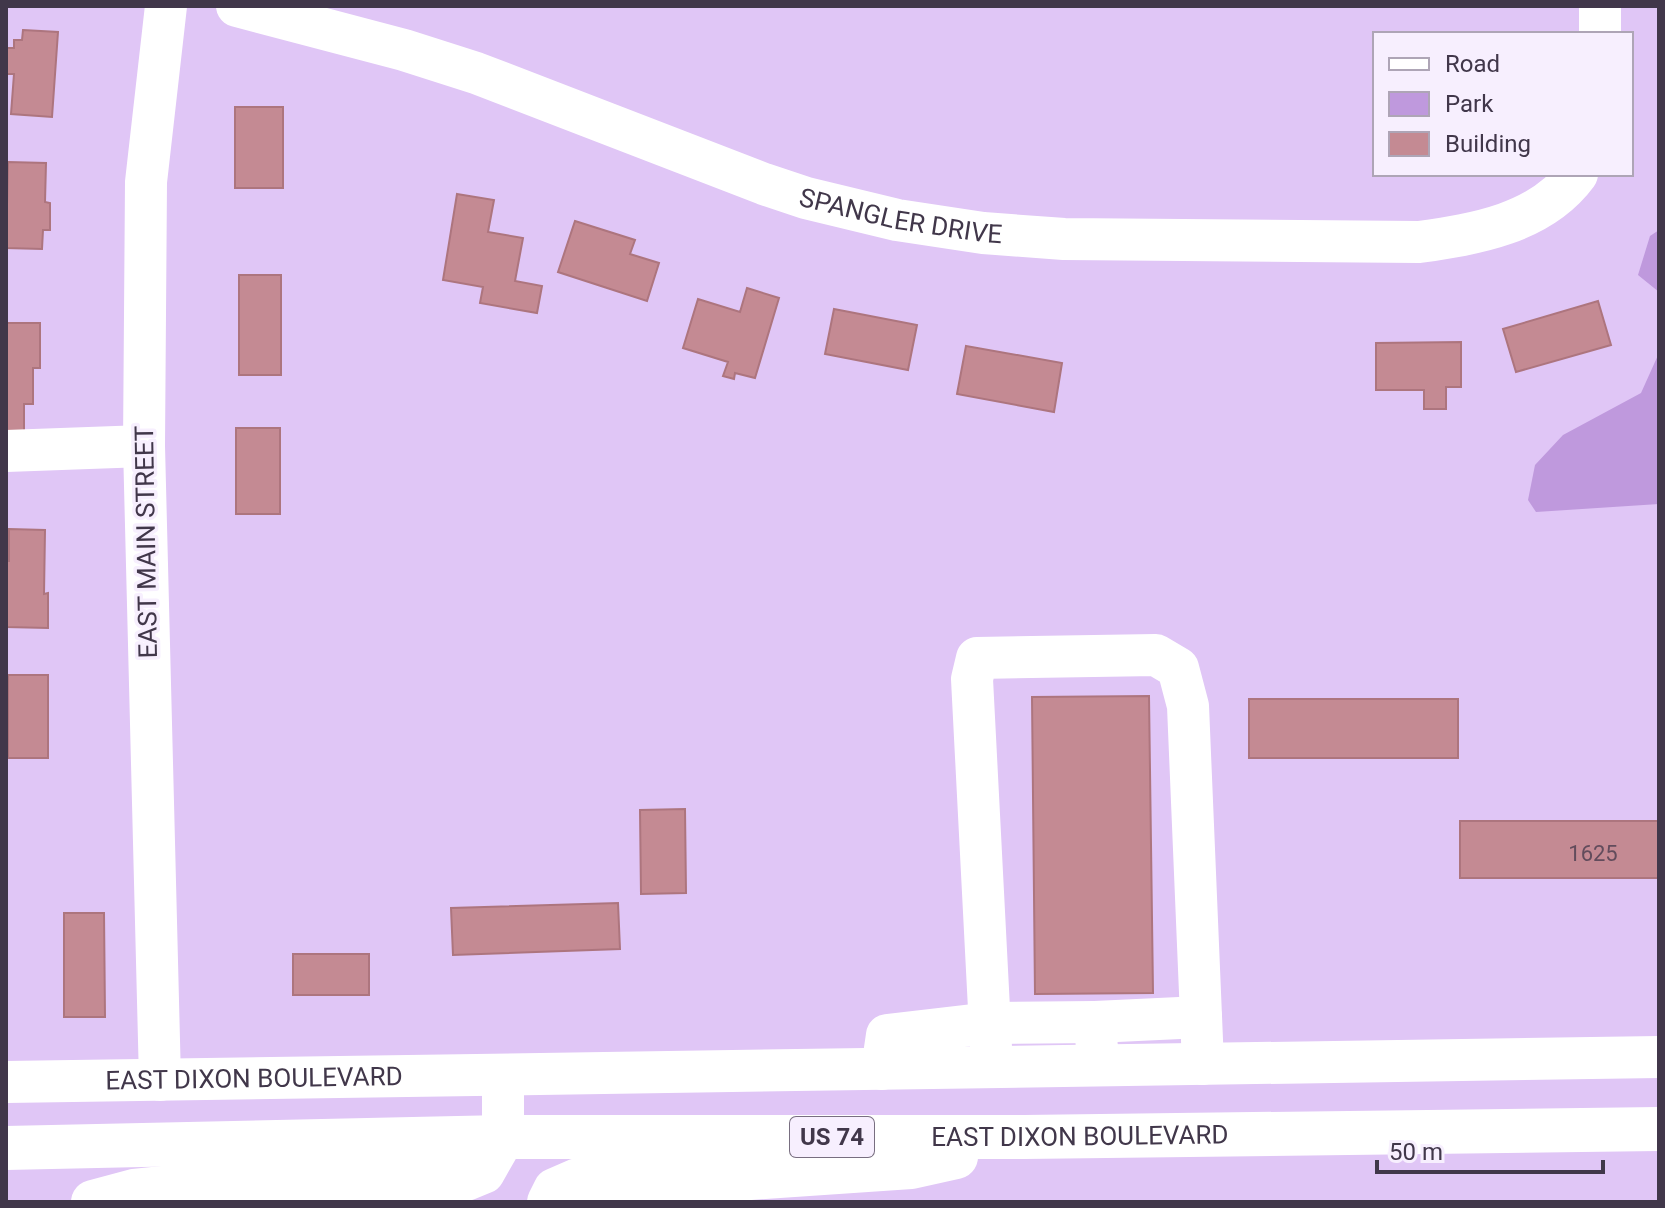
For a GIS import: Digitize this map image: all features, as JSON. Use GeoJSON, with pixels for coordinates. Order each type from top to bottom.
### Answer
{"type":"FeatureCollection","features":[{"type":"Feature","properties":{"kind":"highway","name":"EAST DIXON BOULEVARD"},"geometry":{"type":"LineString","coordinates":[[6,1148],[503,1137],[1024,1137],[1659,1129]]}},
{"type":"Feature","properties":{"kind":"highway"},"geometry":{"type":"LineString","coordinates":[[93,1202],[134,1191],[193,1185],[466,1179],[483,1172],[503,1137]]}},
{"type":"Feature","properties":{"kind":"highway"},"geometry":{"type":"LineString","coordinates":[[549,1202],[555,1190],[578,1180],[750,1178],[911,1167],[943,1161],[1024,1137]]}},
{"type":"Feature","properties":{"kind":"street","name":"EAST MAIN STREET"},"geometry":{"type":"LineString","coordinates":[[160,1080],[144,446],[146,182],[166,6]]}},
{"type":"Feature","properties":{"kind":"street","name":"SPANGLER DRIVE"},"geometry":{"type":"LineString","coordinates":[[237,6],[404,50],[476,73],[806,198],[897,220],[983,233],[1064,239],[1419,242],[1468,235],[1524,218],[1551,199],[1575,176]]}},
{"type":"Feature","properties":{"kind":"street"},"geometry":{"type":"LineString","coordinates":[[1600,6],[1600,32]]}},
{"type":"Feature","properties":{"kind":"street"},"geometry":{"type":"LineString","coordinates":[[6,451],[144,446]]}},
{"type":"Feature","properties":{"kind":"street"},"geometry":{"type":"LineString","coordinates":[[992,1067],[972,679],[977,658],[1156,655],[1178,668],[1188,706],[1203,1064]]}},
{"type":"Feature","properties":{"kind":"street"},"geometry":{"type":"LineString","coordinates":[[882,1069],[887,1035],[990,1023],[1201,1017]]}},
{"type":"Feature","properties":{"kind":"street"},"geometry":{"type":"LineString","coordinates":[[1095,1022],[1098,1066]]}},
{"type":"Feature","properties":{"kind":"street","name":"EAST DIXON BOULEVARD"},"geometry":{"type":"LineString","coordinates":[[6,1082],[1659,1057]]}},
{"type":"Feature","properties":{"kind":"street"},"geometry":{"type":"LineString","coordinates":[[503,1075],[503,1137]]}},
{"type":"Feature","properties":{"kind":"green space"},"geometry":{"type":"Polygon","coordinates":[[[1659,230],[1659,292],[1638,275],[1650,236],[1659,230]]]}},
{"type":"Feature","properties":{"kind":"green space"},"geometry":{"type":"Polygon","coordinates":[[[1659,353],[1659,504],[1536,512],[1528,500],[1535,465],[1563,435],[1641,393],[1659,353]]]}},
{"type":"Feature","properties":{"kind":"building"},"geometry":{"type":"Polygon","coordinates":[[[23,30],[58,32],[52,117],[11,114],[14,74],[6,74],[6,48],[14,48],[14,40],[22,40],[23,30]]]}},
{"type":"Feature","properties":{"kind":"building"},"geometry":{"type":"Polygon","coordinates":[[[235,107],[283,107],[283,188],[235,188],[235,107]]]}},
{"type":"Feature","properties":{"kind":"building"},"geometry":{"type":"Polygon","coordinates":[[[8,162],[46,163],[45,202],[50,203],[50,230],[43,230],[42,249],[6,248],[8,162]]]}},
{"type":"Feature","properties":{"kind":"building"},"geometry":{"type":"Polygon","coordinates":[[[457,194],[494,200],[488,232],[523,238],[515,281],[542,286],[537,313],[480,303],[483,287],[443,280],[457,194]]]}},
{"type":"Feature","properties":{"kind":"building"},"geometry":{"type":"Polygon","coordinates":[[[575,221],[635,240],[630,254],[659,263],[647,301],[558,272],[575,221]]]}},
{"type":"Feature","properties":{"kind":"building"},"geometry":{"type":"Polygon","coordinates":[[[239,275],[281,275],[281,375],[239,375],[239,275]]]}},
{"type":"Feature","properties":{"kind":"building"},"geometry":{"type":"Polygon","coordinates":[[[747,288],[779,298],[755,378],[735,373],[734,379],[723,376],[728,362],[683,348],[698,299],[740,312],[747,288]]]}},
{"type":"Feature","properties":{"kind":"building"},"geometry":{"type":"Polygon","coordinates":[[[1598,301],[1611,345],[1516,372],[1503,329],[1598,301]]]}},
{"type":"Feature","properties":{"kind":"building"},"geometry":{"type":"Polygon","coordinates":[[[834,309],[917,325],[908,370],[825,354],[834,309]]]}},
{"type":"Feature","properties":{"kind":"building"},"geometry":{"type":"Polygon","coordinates":[[[6,323],[40,323],[40,368],[33,368],[33,404],[24,404],[24,434],[6,434],[6,323]]]}},
{"type":"Feature","properties":{"kind":"building"},"geometry":{"type":"Polygon","coordinates":[[[1461,342],[1461,387],[1446,387],[1446,409],[1424,409],[1424,390],[1376,390],[1376,343],[1461,342]]]}},
{"type":"Feature","properties":{"kind":"building"},"geometry":{"type":"Polygon","coordinates":[[[966,346],[1062,363],[1054,412],[957,394],[966,346]]]}},
{"type":"Feature","properties":{"kind":"building"},"geometry":{"type":"Polygon","coordinates":[[[236,428],[280,428],[280,514],[236,514],[236,428]]]}},
{"type":"Feature","properties":{"kind":"building"},"geometry":{"type":"Polygon","coordinates":[[[9,529],[45,530],[44,594],[48,593],[48,628],[6,627],[9,529]]]}},
{"type":"Feature","properties":{"kind":"building"},"geometry":{"type":"Polygon","coordinates":[[[8,675],[48,675],[48,758],[8,758],[8,675]]]}},
{"type":"Feature","properties":{"kind":"building"},"geometry":{"type":"Polygon","coordinates":[[[1149,696],[1153,993],[1035,994],[1032,697],[1149,696]]]}},
{"type":"Feature","properties":{"kind":"building"},"geometry":{"type":"Polygon","coordinates":[[[1249,699],[1458,699],[1458,758],[1249,758],[1249,699]]]}},
{"type":"Feature","properties":{"kind":"building"},"geometry":{"type":"Polygon","coordinates":[[[685,809],[686,893],[641,894],[640,810],[685,809]]]}},
{"type":"Feature","properties":{"kind":"building"},"geometry":{"type":"Polygon","coordinates":[[[1460,821],[1659,821],[1659,878],[1460,878],[1460,821]]]}},
{"type":"Feature","properties":{"kind":"building"},"geometry":{"type":"Polygon","coordinates":[[[618,903],[620,949],[453,955],[451,908],[618,903]]]}},
{"type":"Feature","properties":{"kind":"building"},"geometry":{"type":"Polygon","coordinates":[[[64,913],[104,913],[105,1017],[64,1017],[64,913]]]}},
{"type":"Feature","properties":{"kind":"building"},"geometry":{"type":"Polygon","coordinates":[[[293,954],[369,954],[369,995],[293,995],[293,954]]]}}]}
